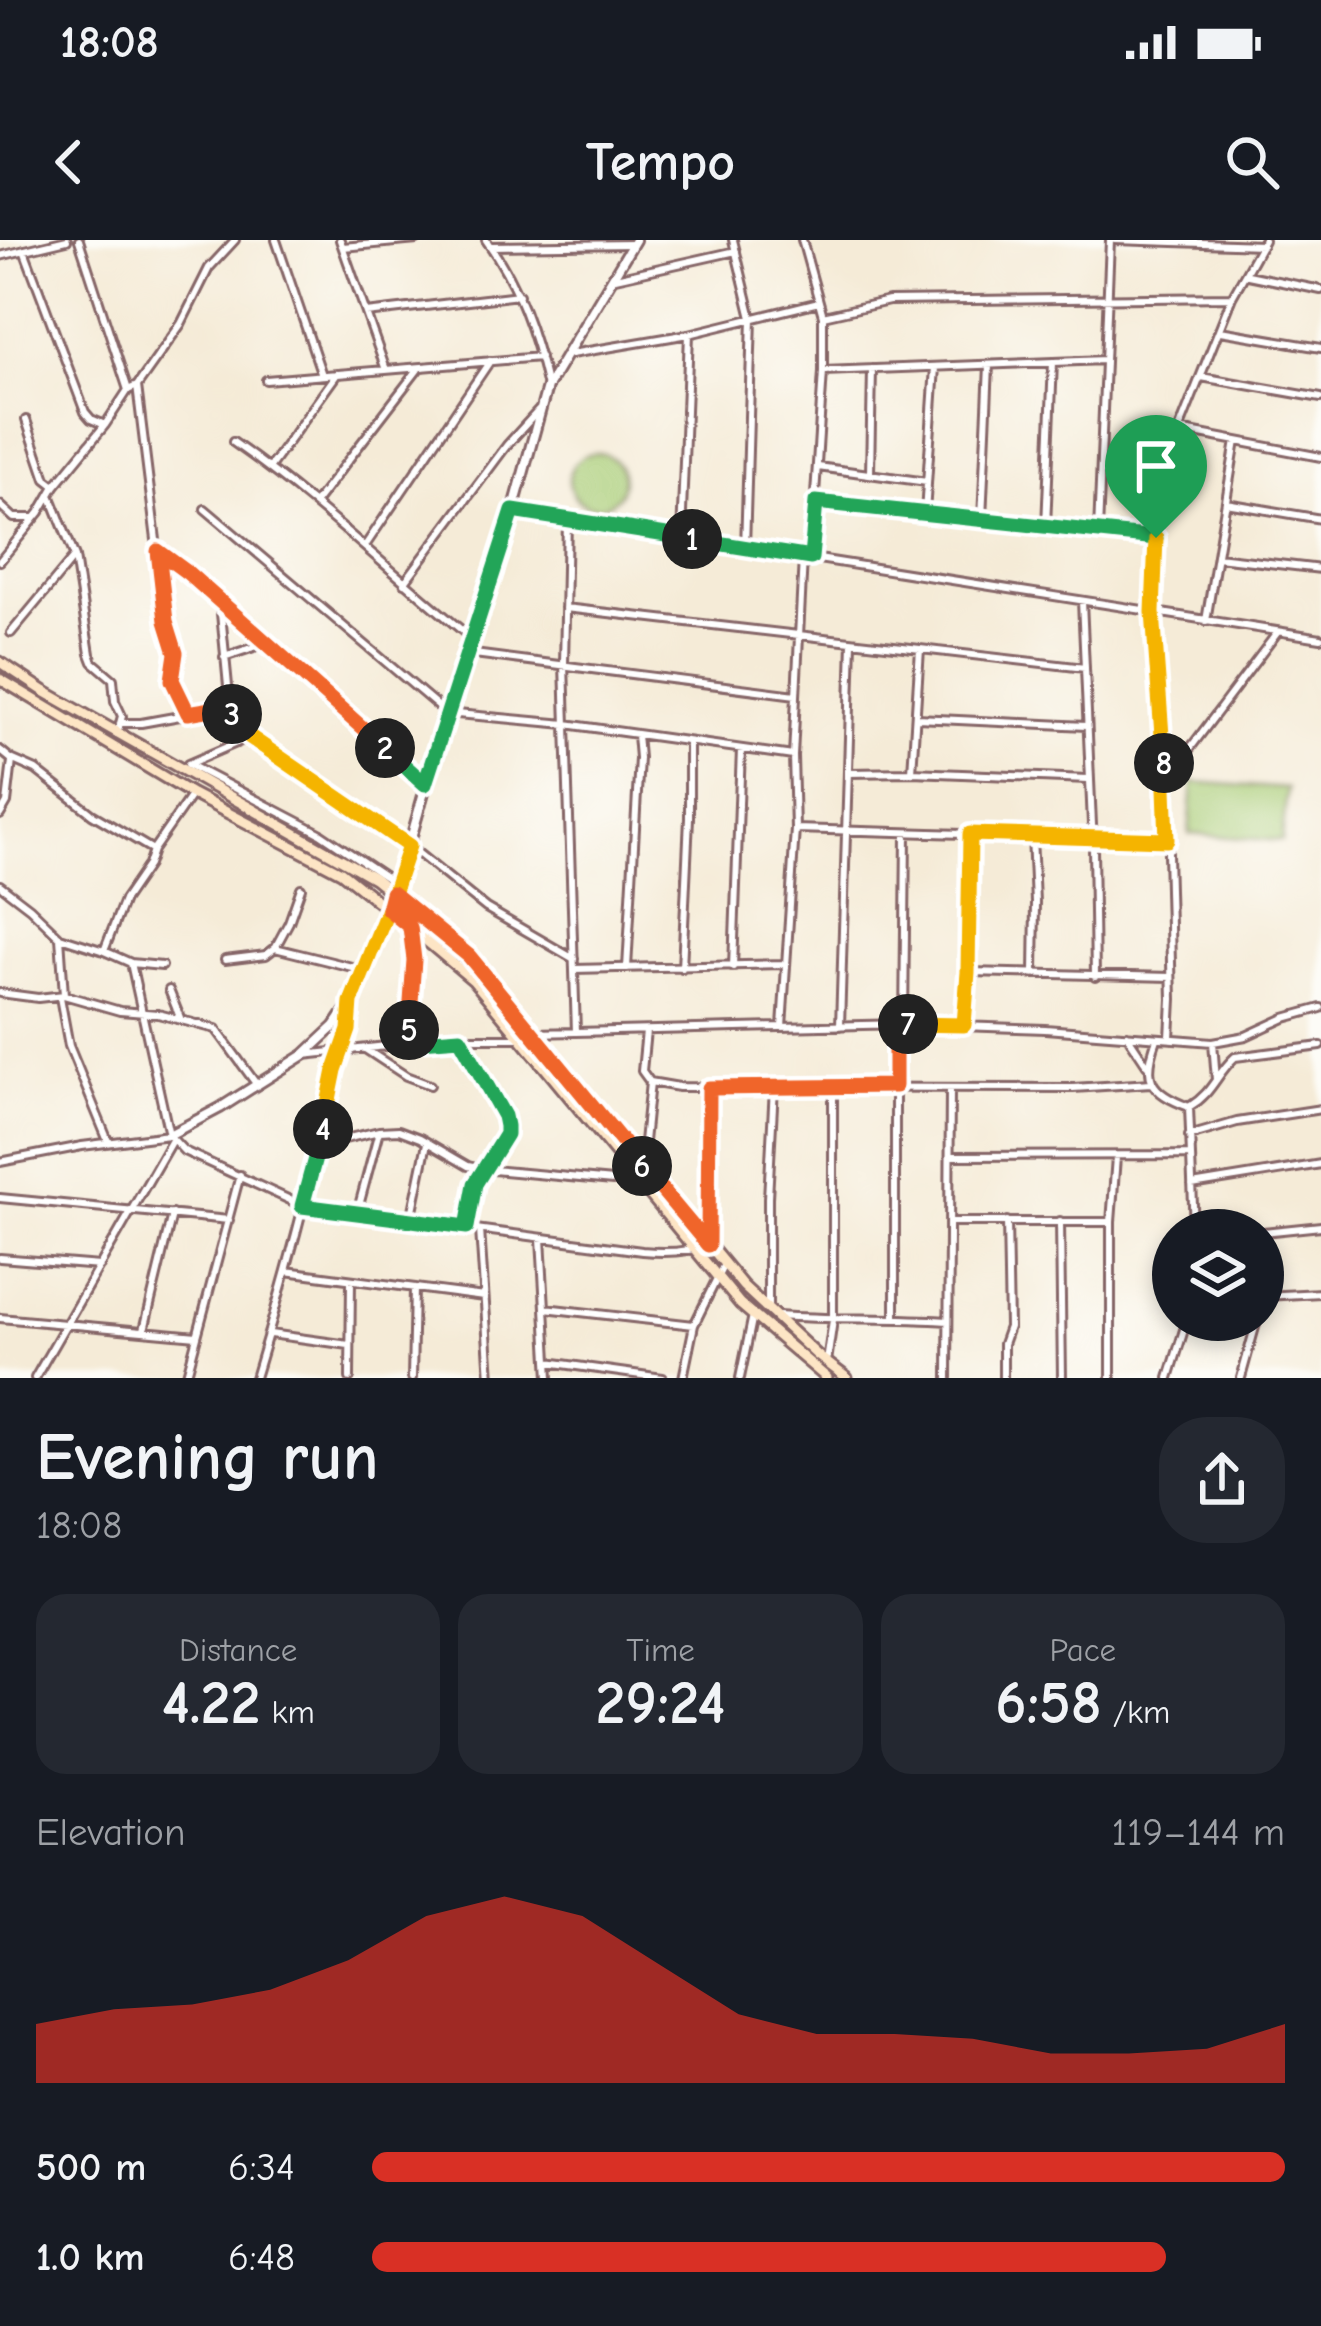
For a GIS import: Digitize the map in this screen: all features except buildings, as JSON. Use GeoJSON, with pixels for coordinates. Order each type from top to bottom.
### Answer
{"type":"FeatureCollection","features":[{"type":"Feature","properties":{"kind":"main road"},"geometry":{"type":"LineString","coordinates":[[0,662],[44,692],[118,728],[394,888],[469,956],[724,1264],[822,1372]]}},
{"type":"Feature","properties":{"kind":"main road"},"geometry":{"type":"LineString","coordinates":[[0,679],[193,794],[341,872],[410,927],[472,980],[753,1315],[822,1372],[848,1378]]}},
{"type":"Feature","properties":{"kind":"street"},"geometry":{"type":"LineString","coordinates":[[0,256],[67,240]]}},
{"type":"Feature","properties":{"kind":"street"},"geometry":{"type":"LineString","coordinates":[[79,240],[132,388],[166,621],[176,653],[172,680],[188,713]]}},
{"type":"Feature","properties":{"kind":"street"},"geometry":{"type":"LineString","coordinates":[[0,561],[181,324],[209,268],[235,240]]}},
{"type":"Feature","properties":{"kind":"street"},"geometry":{"type":"LineString","coordinates":[[276,240],[322,375]]}},
{"type":"Feature","properties":{"kind":"street"},"geometry":{"type":"LineString","coordinates":[[386,370],[342,243],[417,240]]}},
{"type":"Feature","properties":{"kind":"street"},"geometry":{"type":"LineString","coordinates":[[734,240],[752,318],[745,548]]}},
{"type":"Feature","properties":{"kind":"street"},"geometry":{"type":"LineString","coordinates":[[782,1027],[795,829],[796,695],[816,502],[823,371],[823,316],[802,240]]}},
{"type":"Feature","properties":{"kind":"street"},"geometry":{"type":"LineString","coordinates":[[1098,532],[1112,240],[1263,242],[1232,297],[1179,430],[1156,538],[1153,612],[1166,781],[1170,1038]]}},
{"type":"Feature","properties":{"kind":"street"},"geometry":{"type":"LineString","coordinates":[[489,243],[633,242]]}},
{"type":"Feature","properties":{"kind":"street"},"geometry":{"type":"LineString","coordinates":[[0,1162],[108,1142],[171,1137],[304,1054],[335,1026],[351,1002],[409,846],[547,387],[633,242]]}},
{"type":"Feature","properties":{"kind":"street"},"geometry":{"type":"LineString","coordinates":[[489,243],[519,295],[547,387]]}},
{"type":"Feature","properties":{"kind":"street"},"geometry":{"type":"LineString","coordinates":[[24,250],[85,412],[105,425]]}},
{"type":"Feature","properties":{"kind":"street"},"geometry":{"type":"LineString","coordinates":[[610,280],[736,250]]}},
{"type":"Feature","properties":{"kind":"street"},"geometry":{"type":"LineString","coordinates":[[1247,274],[1321,290]]}},
{"type":"Feature","properties":{"kind":"street"},"geometry":{"type":"LineString","coordinates":[[366,313],[519,295]]}},
{"type":"Feature","properties":{"kind":"street"},"geometry":{"type":"LineString","coordinates":[[823,316],[889,301],[1232,297]]}},
{"type":"Feature","properties":{"kind":"street"},"geometry":{"type":"LineString","coordinates":[[565,356],[689,334],[819,302]]}},
{"type":"Feature","properties":{"kind":"street"},"geometry":{"type":"LineString","coordinates":[[1220,331],[1321,348]]}},
{"type":"Feature","properties":{"kind":"street"},"geometry":{"type":"LineString","coordinates":[[681,538],[689,334]]}},
{"type":"Feature","properties":{"kind":"street"},"geometry":{"type":"LineString","coordinates":[[266,380],[540,357]]}},
{"type":"Feature","properties":{"kind":"street"},"geometry":{"type":"LineString","coordinates":[[823,371],[1105,360]]}},
{"type":"Feature","properties":{"kind":"street"},"geometry":{"type":"LineString","coordinates":[[365,546],[490,361]]}},
{"type":"Feature","properties":{"kind":"street"},"geometry":{"type":"LineString","coordinates":[[1046,526],[1053,362]]}},
{"type":"Feature","properties":{"kind":"street"},"geometry":{"type":"LineString","coordinates":[[982,520],[989,365]]}},
{"type":"Feature","properties":{"kind":"street"},"geometry":{"type":"LineString","coordinates":[[315,503],[420,367]]}},
{"type":"Feature","properties":{"kind":"street"},"geometry":{"type":"LineString","coordinates":[[925,513],[935,367]]}},
{"type":"Feature","properties":{"kind":"street"},"geometry":{"type":"LineString","coordinates":[[870,474],[872,369]]}},
{"type":"Feature","properties":{"kind":"street"},"geometry":{"type":"LineString","coordinates":[[270,467],[337,374]]}},
{"type":"Feature","properties":{"kind":"street"},"geometry":{"type":"LineString","coordinates":[[1200,376],[1321,398]]}},
{"type":"Feature","properties":{"kind":"street"},"geometry":{"type":"LineString","coordinates":[[404,583],[507,445],[541,408]]}},
{"type":"Feature","properties":{"kind":"street"},"geometry":{"type":"LineString","coordinates":[[26,419],[46,479],[55,486]]}},
{"type":"Feature","properties":{"kind":"street"},"geometry":{"type":"LineString","coordinates":[[1179,430],[1321,457]]}},
{"type":"Feature","properties":{"kind":"street"},"geometry":{"type":"LineString","coordinates":[[1206,621],[1236,441]]}},
{"type":"Feature","properties":{"kind":"street"},"geometry":{"type":"LineString","coordinates":[[233,442],[315,503],[471,638]]}},
{"type":"Feature","properties":{"kind":"street"},"geometry":{"type":"LineString","coordinates":[[818,467],[927,482]]}},
{"type":"Feature","properties":{"kind":"street"},"geometry":{"type":"LineString","coordinates":[[50,495],[75,557],[90,654],[113,679],[122,716],[118,728]]}},
{"type":"Feature","properties":{"kind":"street"},"geometry":{"type":"LineString","coordinates":[[816,502],[1156,538]]}},
{"type":"Feature","properties":{"kind":"street"},"geometry":{"type":"LineString","coordinates":[[1226,503],[1321,519]]}},
{"type":"Feature","properties":{"kind":"street"},"geometry":{"type":"LineString","coordinates":[[0,505],[14,518],[36,518]]}},
{"type":"Feature","properties":{"kind":"street"},"geometry":{"type":"LineString","coordinates":[[206,509],[446,713],[566,724],[793,756]]}},
{"type":"Feature","properties":{"kind":"street"},"geometry":{"type":"LineString","coordinates":[[513,511],[1321,638]]}},
{"type":"Feature","properties":{"kind":"street"},"geometry":{"type":"LineString","coordinates":[[567,520],[564,664],[576,1032]]}},
{"type":"Feature","properties":{"kind":"street"},"geometry":{"type":"LineString","coordinates":[[158,551],[425,784]]}},
{"type":"Feature","properties":{"kind":"street"},"geometry":{"type":"LineString","coordinates":[[11,633],[75,557]]}},
{"type":"Feature","properties":{"kind":"street"},"geometry":{"type":"LineString","coordinates":[[1217,557],[1321,569]]}},
{"type":"Feature","properties":{"kind":"street"},"geometry":{"type":"LineString","coordinates":[[1082,601],[1095,977]]}},
{"type":"Feature","properties":{"kind":"street"},"geometry":{"type":"LineString","coordinates":[[220,603],[234,720],[250,737],[409,846],[486,908],[574,964],[627,968],[785,964]]}},
{"type":"Feature","properties":{"kind":"street"},"geometry":{"type":"LineString","coordinates":[[565,608],[1084,668]]}},
{"type":"Feature","properties":{"kind":"street"},"geometry":{"type":"LineString","coordinates":[[1166,781],[1277,633]]}},
{"type":"Feature","properties":{"kind":"street"},"geometry":{"type":"LineString","coordinates":[[840,1026],[852,642]]}},
{"type":"Feature","properties":{"kind":"street"},"geometry":{"type":"LineString","coordinates":[[224,656],[266,643]]}},
{"type":"Feature","properties":{"kind":"street"},"geometry":{"type":"LineString","coordinates":[[912,772],[920,650]]}},
{"type":"Feature","properties":{"kind":"street"},"geometry":{"type":"LineString","coordinates":[[466,653],[796,695]]}},
{"type":"Feature","properties":{"kind":"street"},"geometry":{"type":"LineString","coordinates":[[118,728],[230,706]]}},
{"type":"Feature","properties":{"kind":"street"},"geometry":{"type":"LineString","coordinates":[[917,718],[1086,726]]}},
{"type":"Feature","properties":{"kind":"street"},"geometry":{"type":"LineString","coordinates":[[627,968],[637,735]]}},
{"type":"Feature","properties":{"kind":"street"},"geometry":{"type":"LineString","coordinates":[[250,737],[188,764],[320,833],[394,888]]}},
{"type":"Feature","properties":{"kind":"street"},"geometry":{"type":"LineString","coordinates":[[682,968],[689,742]]}},
{"type":"Feature","properties":{"kind":"street"},"geometry":{"type":"LineString","coordinates":[[733,967],[741,748]]}},
{"type":"Feature","properties":{"kind":"street"},"geometry":{"type":"LineString","coordinates":[[0,750],[152,850]]}},
{"type":"Feature","properties":{"kind":"street"},"geometry":{"type":"LineString","coordinates":[[0,815],[7,803],[11,759]]}},
{"type":"Feature","properties":{"kind":"street"},"geometry":{"type":"LineString","coordinates":[[848,773],[1088,779]]}},
{"type":"Feature","properties":{"kind":"street"},"geometry":{"type":"LineString","coordinates":[[104,951],[124,900],[148,865],[152,850],[193,794]]}},
{"type":"Feature","properties":{"kind":"street"},"geometry":{"type":"LineString","coordinates":[[795,829],[1167,840]]}},
{"type":"Feature","properties":{"kind":"street"},"geometry":{"type":"LineString","coordinates":[[895,1317],[895,1086],[906,832]]}},
{"type":"Feature","properties":{"kind":"street"},"geometry":{"type":"LineString","coordinates":[[964,1025],[970,834]]}},
{"type":"Feature","properties":{"kind":"street"},"geometry":{"type":"LineString","coordinates":[[1032,836],[1034,974]]}},
{"type":"Feature","properties":{"kind":"street"},"geometry":{"type":"LineString","coordinates":[[0,885],[60,937],[131,963],[162,965]]}},
{"type":"Feature","properties":{"kind":"street"},"geometry":{"type":"LineString","coordinates":[[225,960],[266,956],[275,948],[301,888]]}},
{"type":"Feature","properties":{"kind":"street"},"geometry":{"type":"LineString","coordinates":[[408,1042],[414,960],[410,927]]}},
{"type":"Feature","properties":{"kind":"street"},"geometry":{"type":"LineString","coordinates":[[60,937],[69,1046],[108,1142]]}},
{"type":"Feature","properties":{"kind":"street"},"geometry":{"type":"LineString","coordinates":[[275,948],[364,970]]}},
{"type":"Feature","properties":{"kind":"street"},"geometry":{"type":"LineString","coordinates":[[131,963],[171,1137],[184,1151],[302,1206],[661,1252],[696,1250],[708,1245],[709,1088]]}},
{"type":"Feature","properties":{"kind":"street"},"geometry":{"type":"LineString","coordinates":[[968,972],[1171,977]]}},
{"type":"Feature","properties":{"kind":"street"},"geometry":{"type":"LineString","coordinates":[[169,990],[181,1020]]}},
{"type":"Feature","properties":{"kind":"street"},"geometry":{"type":"LineString","coordinates":[[0,992],[62,996],[219,1030],[256,1085]]}},
{"type":"Feature","properties":{"kind":"street"},"geometry":{"type":"LineString","coordinates":[[255,1378],[349,1030],[351,1002]]}},
{"type":"Feature","properties":{"kind":"street"},"geometry":{"type":"LineString","coordinates":[[535,1033],[899,1024],[1213,1042],[1230,1041],[1321,1008]]}},
{"type":"Feature","properties":{"kind":"street"},"geometry":{"type":"LineString","coordinates":[[646,1030],[641,1071],[650,1082],[679,1087],[1072,1088],[1151,1083]]}},
{"type":"Feature","properties":{"kind":"street"},"geometry":{"type":"LineString","coordinates":[[1127,1036],[1148,1065],[1151,1083],[1172,1101],[1189,1107]]}},
{"type":"Feature","properties":{"kind":"street"},"geometry":{"type":"LineString","coordinates":[[304,1054],[460,1038],[520,1038]]}},
{"type":"Feature","properties":{"kind":"street"},"geometry":{"type":"LineString","coordinates":[[460,1038],[506,1126],[506,1134],[475,1184],[467,1227]]}},
{"type":"Feature","properties":{"kind":"street"},"geometry":{"type":"LineString","coordinates":[[1148,1065],[1157,1038]]}},
{"type":"Feature","properties":{"kind":"street"},"geometry":{"type":"LineString","coordinates":[[1230,1041],[1234,1057]]}},
{"type":"Feature","properties":{"kind":"street"},"geometry":{"type":"LineString","coordinates":[[1213,1042],[1216,1082]]}},
{"type":"Feature","properties":{"kind":"street"},"geometry":{"type":"LineString","coordinates":[[1189,1107],[1205,1096],[1234,1057],[1320,1044]]}},
{"type":"Feature","properties":{"kind":"street"},"geometry":{"type":"LineString","coordinates":[[363,1047],[406,1076],[430,1085]]}},
{"type":"Feature","properties":{"kind":"street"},"geometry":{"type":"LineString","coordinates":[[642,1165],[650,1082]]}},
{"type":"Feature","properties":{"kind":"street"},"geometry":{"type":"LineString","coordinates":[[774,1087],[768,1198],[771,1312],[833,1320],[948,1321]]}},
{"type":"Feature","properties":{"kind":"street"},"geometry":{"type":"LineString","coordinates":[[822,1372],[833,1320],[833,1087]]}},
{"type":"Feature","properties":{"kind":"street"},"geometry":{"type":"LineString","coordinates":[[948,1378],[950,1087]]}},
{"type":"Feature","properties":{"kind":"street"},"geometry":{"type":"LineString","coordinates":[[1189,1107],[1193,1209]]}},
{"type":"Feature","properties":{"kind":"street"},"geometry":{"type":"LineString","coordinates":[[1189,1136],[1237,1122],[1321,1109]]}},
{"type":"Feature","properties":{"kind":"street"},"geometry":{"type":"LineString","coordinates":[[319,1144],[399,1130],[482,1169],[613,1181],[632,1174]]}},
{"type":"Feature","properties":{"kind":"street"},"geometry":{"type":"LineString","coordinates":[[357,1213],[379,1131]]}},
{"type":"Feature","properties":{"kind":"street"},"geometry":{"type":"LineString","coordinates":[[35,1378],[171,1137]]}},
{"type":"Feature","properties":{"kind":"street"},"geometry":{"type":"LineString","coordinates":[[411,1220],[428,1142]]}},
{"type":"Feature","properties":{"kind":"street"},"geometry":{"type":"LineString","coordinates":[[950,1156],[1190,1155]]}},
{"type":"Feature","properties":{"kind":"street"},"geometry":{"type":"LineString","coordinates":[[1111,1378],[1116,1157]]}},
{"type":"Feature","properties":{"kind":"street"},"geometry":{"type":"LineString","coordinates":[[1192,1185],[1321,1164]]}},
{"type":"Feature","properties":{"kind":"street"},"geometry":{"type":"LineString","coordinates":[[186,1378],[240,1175]]}},
{"type":"Feature","properties":{"kind":"street"},"geometry":{"type":"LineString","coordinates":[[0,1198],[229,1220]]}},
{"type":"Feature","properties":{"kind":"street"},"geometry":{"type":"LineString","coordinates":[[144,1330],[172,1214]]}},
{"type":"Feature","properties":{"kind":"street"},"geometry":{"type":"LineString","coordinates":[[1003,1378],[1003,1344],[1009,1327],[1007,1221]]}},
{"type":"Feature","properties":{"kind":"street"},"geometry":{"type":"LineString","coordinates":[[1060,1221],[1061,1378]]}},
{"type":"Feature","properties":{"kind":"street"},"geometry":{"type":"LineString","coordinates":[[950,1222],[1111,1222]]}},
{"type":"Feature","properties":{"kind":"street"},"geometry":{"type":"LineString","coordinates":[[1284,1230],[1321,1226]]}},
{"type":"Feature","properties":{"kind":"street"},"geometry":{"type":"LineString","coordinates":[[480,1230],[490,1378]]}},
{"type":"Feature","properties":{"kind":"street"},"geometry":{"type":"LineString","coordinates":[[541,1238],[548,1378]]}},
{"type":"Feature","properties":{"kind":"street"},"geometry":{"type":"LineString","coordinates":[[0,1258],[100,1266]]}},
{"type":"Feature","properties":{"kind":"street"},"geometry":{"type":"LineString","coordinates":[[683,1378],[694,1325],[724,1264]]}},
{"type":"Feature","properties":{"kind":"street"},"geometry":{"type":"LineString","coordinates":[[286,1271],[484,1297]]}},
{"type":"Feature","properties":{"kind":"street"},"geometry":{"type":"LineString","coordinates":[[350,1378],[351,1280]]}},
{"type":"Feature","properties":{"kind":"street"},"geometry":{"type":"LineString","coordinates":[[412,1378],[414,1288]]}},
{"type":"Feature","properties":{"kind":"street"},"geometry":{"type":"LineString","coordinates":[[1284,1296],[1321,1293]]}},
{"type":"Feature","properties":{"kind":"street"},"geometry":{"type":"LineString","coordinates":[[545,1308],[694,1325]]}},
{"type":"Feature","properties":{"kind":"street"},"geometry":{"type":"LineString","coordinates":[[740,1378],[753,1315]]}},
{"type":"Feature","properties":{"kind":"street"},"geometry":{"type":"LineString","coordinates":[[0,1318],[197,1336]]}},
{"type":"Feature","properties":{"kind":"street"},"geometry":{"type":"LineString","coordinates":[[269,1334],[349,1346]]}},
{"type":"Feature","properties":{"kind":"street"},"geometry":{"type":"LineString","coordinates":[[1169,1378],[1180,1341]]}},
{"type":"Feature","properties":{"kind":"street"},"geometry":{"type":"LineString","coordinates":[[1241,1378],[1251,1341]]}},
{"type":"Feature","properties":{"kind":"street"},"geometry":{"type":"LineString","coordinates":[[548,1362],[663,1378]]}},
{"type":"Feature","properties":{"kind":"green space"},"geometry":{"type":"Polygon","coordinates":[[[596,453],[615,461],[623,480],[615,499],[596,507],[577,499],[569,480],[577,461],[596,453]]]}},
{"type":"Feature","properties":{"kind":"green space"},"geometry":{"type":"Polygon","coordinates":[[[1193,782],[1287,789],[1282,841],[1189,834],[1193,782]]]}},
{"type":"Feature","properties":{"kind":"route"},"geometry":{"type":"LineString","coordinates":[[816,502],[1156,538],[1153,612],[1167,840],[970,834],[964,1025],[895,1025],[895,1086],[709,1088],[708,1245],[469,956],[392,893],[388,909],[410,927],[414,960],[408,1042],[460,1038],[504,1116],[506,1134],[475,1184],[467,1227],[302,1206],[347,1038],[351,1002],[409,846],[250,737],[234,720],[230,706],[188,713],[172,680],[177,662],[166,621],[158,551],[425,784],[513,511],[811,558],[816,502]]}}]}
